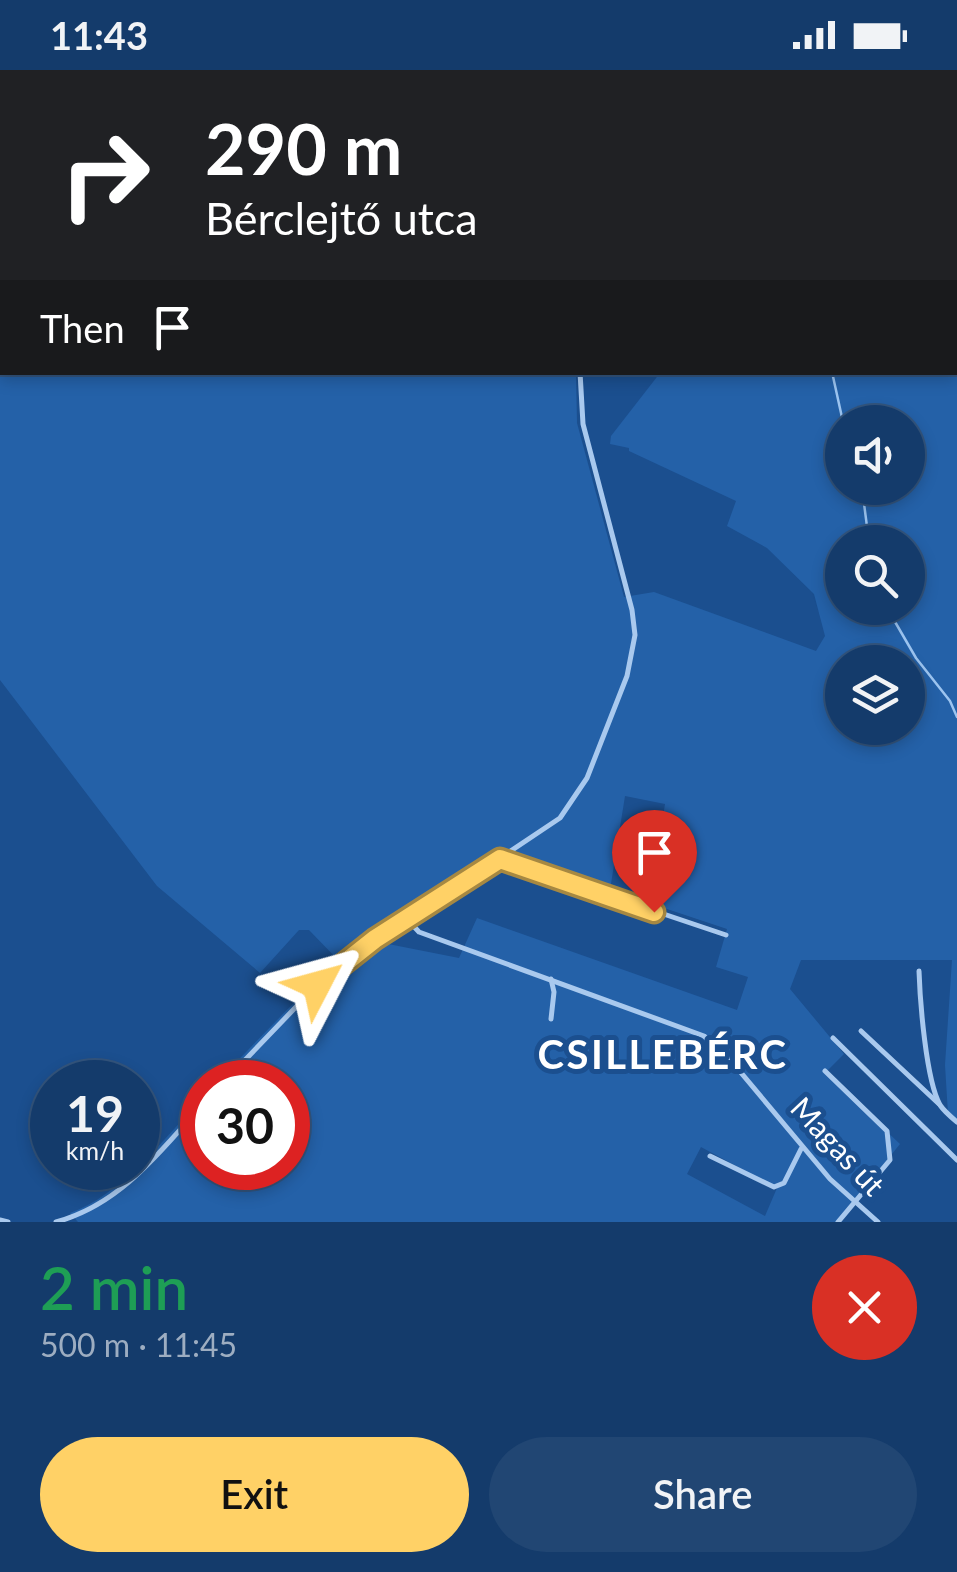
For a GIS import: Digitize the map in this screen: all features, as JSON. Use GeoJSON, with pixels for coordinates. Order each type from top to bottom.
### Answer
{"type":"FeatureCollection","features":[{"type":"Feature","properties":{"kind":"street"},"geometry":{"type":"LineString","coordinates":[[245,1060],[317,985],[360,950],[549,827],[576,798],[587,778],[622,691],[633,650],[632,610],[582,418],[580,375]]}},
{"type":"Feature","properties":{"kind":"street"},"geometry":{"type":"LineString","coordinates":[[500,859],[726,935]]}},
{"type":"Feature","properties":{"kind":"street","name":"Magas út"},"geometry":{"type":"LineString","coordinates":[[407,919],[419,932],[704,1036],[727,1056],[801,1149],[878,1222]]}},
{"type":"Feature","properties":{"kind":"street"},"geometry":{"type":"LineString","coordinates":[[920,971],[926,1036],[940,1104]]}},
{"type":"Feature","properties":{"kind":"street"},"geometry":{"type":"LineString","coordinates":[[551,979],[551,1019]]}},
{"type":"Feature","properties":{"kind":"street"},"geometry":{"type":"LineString","coordinates":[[554,989],[562,983]]}},
{"type":"Feature","properties":{"kind":"street"},"geometry":{"type":"LineString","coordinates":[[861,1031],[957,1122]]}},
{"type":"Feature","properties":{"kind":"street"},"geometry":{"type":"LineString","coordinates":[[833,1038],[957,1160]]}},
{"type":"Feature","properties":{"kind":"street"},"geometry":{"type":"LineString","coordinates":[[826,1071],[887,1131],[890,1160],[838,1222]]}},
{"type":"Feature","properties":{"kind":"street"},"geometry":{"type":"LineString","coordinates":[[56,1222],[88,1212],[115,1195],[180,1128]]}},
{"type":"Feature","properties":{"kind":"street"},"geometry":{"type":"LineString","coordinates":[[710,1156],[774,1187],[784,1183],[801,1149]]}},
{"type":"Feature","properties":{"kind":"street"},"geometry":{"type":"LineString","coordinates":[[0,1220],[8,1222]]}},
{"type":"Feature","properties":{"kind":"shaded area"},"geometry":{"type":"Polygon","coordinates":[[[0,375],[576,375],[577,423],[624,597],[654,592],[816,651],[825,636],[814,594],[767,548],[727,526],[736,501],[629,448],[610,444],[611,436],[658,375],[957,375],[957,1122],[948,1114],[945,1065],[952,960],[801,960],[790,989],[844,1054],[825,1073],[900,1144],[837,1222],[78,1222],[70,1213],[111,1190],[160,1190],[160,1145],[180,1122],[180,1190],[310,1190],[310,1060],[238,1060],[339,961],[309,930],[299,930],[260,973],[157,886],[0,680],[0,375]],[[625,796],[610,890],[497,857],[395,921],[388,921],[368,940],[459,958],[477,918],[737,1010],[748,977],[716,967],[727,929],[649,903],[665,804],[625,796]],[[701,1147],[687,1174],[765,1216],[777,1188],[701,1147]]]}},
{"type":"Feature","properties":{"kind":"waterway"},"geometry":{"type":"LineString","coordinates":[[833,375],[839,405]]}},
{"type":"Feature","properties":{"kind":"waterway"},"geometry":{"type":"LineString","coordinates":[[864,505],[867,525]]}},
{"type":"Feature","properties":{"kind":"waterway"},"geometry":{"type":"LineString","coordinates":[[897,625],[957,717]]}},
{"type":"Feature","properties":{"kind":"district","name":"CSILLEBÉRC"},"geometry":{"type":"Point","coordinates":[663,1055]}},
{"type":"Feature","properties":{"kind":"route"},"geometry":{"type":"LineString","coordinates":[[317,985],[375,939],[500,859],[654,912]]}}]}
